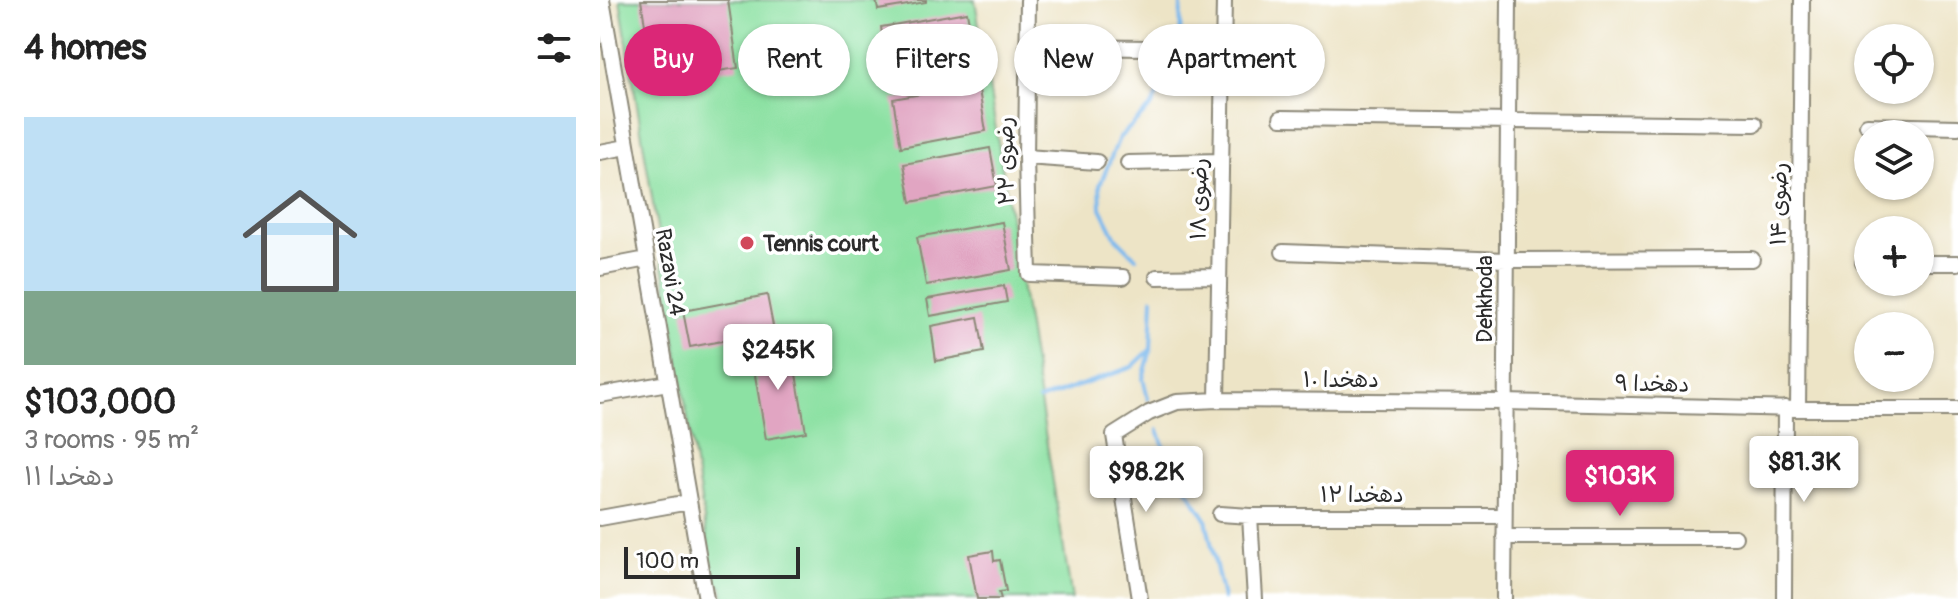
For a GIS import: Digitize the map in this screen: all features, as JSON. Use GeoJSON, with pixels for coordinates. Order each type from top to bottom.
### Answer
{"type":"FeatureCollection","features":[{"type":"Feature","properties":{"kind":"street","name":"Razavi 24"},"geometry":{"type":"LineString","coordinates":[[602,0],[604,40],[627,147],[706,599]]}},
{"type":"Feature","properties":{"kind":"street","name":"رضوی ۲۲"},"geometry":{"type":"LineString","coordinates":[[1027,24],[1028,0]]}},
{"type":"Feature","properties":{"kind":"street","name":"رضوی ۱۸"},"geometry":{"type":"LineString","coordinates":[[1217,400],[1224,0]]}},
{"type":"Feature","properties":{"kind":"street","name":"Dehkhoda"},"geometry":{"type":"LineString","coordinates":[[1504,599],[1509,0]]}},
{"type":"Feature","properties":{"kind":"street","name":"رضوی ۱۴"},"geometry":{"type":"LineString","coordinates":[[1784,599],[1802,0]]}},
{"type":"Feature","properties":{"kind":"street","name":"رضوی ۲۲"},"geometry":{"type":"LineString","coordinates":[[1027,96],[1029,274],[1123,277]]}},
{"type":"Feature","properties":{"kind":"street"},"geometry":{"type":"LineString","coordinates":[[1281,118],[1755,124]]}},
{"type":"Feature","properties":{"kind":"street"},"geometry":{"type":"LineString","coordinates":[[1934,126],[1958,127]]}},
{"type":"Feature","properties":{"kind":"street"},"geometry":{"type":"LineString","coordinates":[[600,152],[627,147]]}},
{"type":"Feature","properties":{"kind":"street"},"geometry":{"type":"LineString","coordinates":[[1026,157],[1097,162]]}},
{"type":"Feature","properties":{"kind":"street"},"geometry":{"type":"LineString","coordinates":[[1128,163],[1221,161]]}},
{"type":"Feature","properties":{"kind":"street"},"geometry":{"type":"LineString","coordinates":[[1283,252],[1506,260],[1752,259]]}},
{"type":"Feature","properties":{"kind":"street"},"geometry":{"type":"LineString","coordinates":[[600,268],[647,259]]}},
{"type":"Feature","properties":{"kind":"street"},"geometry":{"type":"LineString","coordinates":[[1934,263],[1958,263]]}},
{"type":"Feature","properties":{"kind":"street"},"geometry":{"type":"LineString","coordinates":[[1157,277],[1219,276]]}},
{"type":"Feature","properties":{"kind":"street"},"geometry":{"type":"LineString","coordinates":[[600,395],[668,383]]}},
{"type":"Feature","properties":{"kind":"street","name":"دهخدا ۱۰"},"geometry":{"type":"LineString","coordinates":[[1140,599],[1114,435],[1149,413],[1177,402],[1217,400],[1505,402]]}},
{"type":"Feature","properties":{"kind":"street","name":"دهخدا ۹"},"geometry":{"type":"LineString","coordinates":[[1505,402],[1791,409],[1958,409]]}},
{"type":"Feature","properties":{"kind":"street"},"geometry":{"type":"LineString","coordinates":[[600,518],[689,502]]}},
{"type":"Feature","properties":{"kind":"street","name":"دهخدا ۱۲"},"geometry":{"type":"LineString","coordinates":[[1220,514],[1504,516]]}},
{"type":"Feature","properties":{"kind":"street"},"geometry":{"type":"LineString","coordinates":[[1250,516],[1255,599]]}},
{"type":"Feature","properties":{"kind":"street"},"geometry":{"type":"LineString","coordinates":[[1504,537],[1735,537]]}},
{"type":"Feature","properties":{"kind":"green space"},"geometry":{"type":"Polygon","coordinates":[[[620,0],[975,0],[979,24],[866,24],[866,96],[991,96],[1072,599],[724,599],[722,586],[715,587],[636,96],[722,96],[722,24],[624,25],[620,0]]]}},
{"type":"Feature","properties":{"kind":"building"},"geometry":{"type":"Polygon","coordinates":[[[641,0],[728,0],[738,68],[722,70],[722,24],[645,24],[641,0]]]}},
{"type":"Feature","properties":{"kind":"building"},"geometry":{"type":"Polygon","coordinates":[[[876,0],[926,0],[926,2],[878,10],[876,0]]]}},
{"type":"Feature","properties":{"kind":"building"},"geometry":{"type":"Polygon","coordinates":[[[967,12],[969,24],[898,24],[967,12]]]}},
{"type":"Feature","properties":{"kind":"building"},"geometry":{"type":"Polygon","coordinates":[[[910,96],[980,96],[986,131],[901,147],[893,99],[910,96]]]}},
{"type":"Feature","properties":{"kind":"building"},"geometry":{"type":"Polygon","coordinates":[[[990,148],[997,186],[911,202],[904,164],[990,148]]]}},
{"type":"Feature","properties":{"kind":"building"},"geometry":{"type":"Polygon","coordinates":[[[1002,222],[1011,270],[926,285],[917,237],[1002,222]]]}},
{"type":"Feature","properties":{"kind":"building"},"geometry":{"type":"Polygon","coordinates":[[[1004,286],[1007,302],[930,316],[927,299],[1004,286]]]}},
{"type":"Feature","properties":{"kind":"building"},"geometry":{"type":"Polygon","coordinates":[[[767,295],[774,331],[690,347],[683,311],[767,295]]]}},
{"type":"Feature","properties":{"kind":"building"},"geometry":{"type":"Polygon","coordinates":[[[978,317],[984,352],[936,361],[931,326],[978,317]]]}},
{"type":"Feature","properties":{"kind":"building"},"geometry":{"type":"Polygon","coordinates":[[[791,345],[806,432],[766,439],[751,352],[791,345]]]}},
{"type":"Feature","properties":{"kind":"building"},"geometry":{"type":"Polygon","coordinates":[[[993,551],[994,561],[1000,560],[1006,591],[999,592],[1001,599],[977,599],[969,555],[993,551]]]}},
{"type":"Feature","properties":{"kind":"waterway"},"geometry":{"type":"LineString","coordinates":[[1136,258],[1116,238],[1101,208],[1100,185],[1119,138],[1152,106],[1180,47],[1181,0]]}},
{"type":"Feature","properties":{"kind":"waterway"},"geometry":{"type":"LineString","coordinates":[[1148,399],[1143,378],[1151,349],[1153,298]]}},
{"type":"Feature","properties":{"kind":"waterway"},"geometry":{"type":"LineString","coordinates":[[1039,400],[1132,367],[1151,349]]}},
{"type":"Feature","properties":{"kind":"waterway"},"geometry":{"type":"LineString","coordinates":[[1158,430],[1169,461],[1206,519],[1223,599]]}},
{"type":"Feature","properties":{"kind":"place","name":"Tennis court"},"geometry":{"type":"Point","coordinates":[747,243]}}]}
